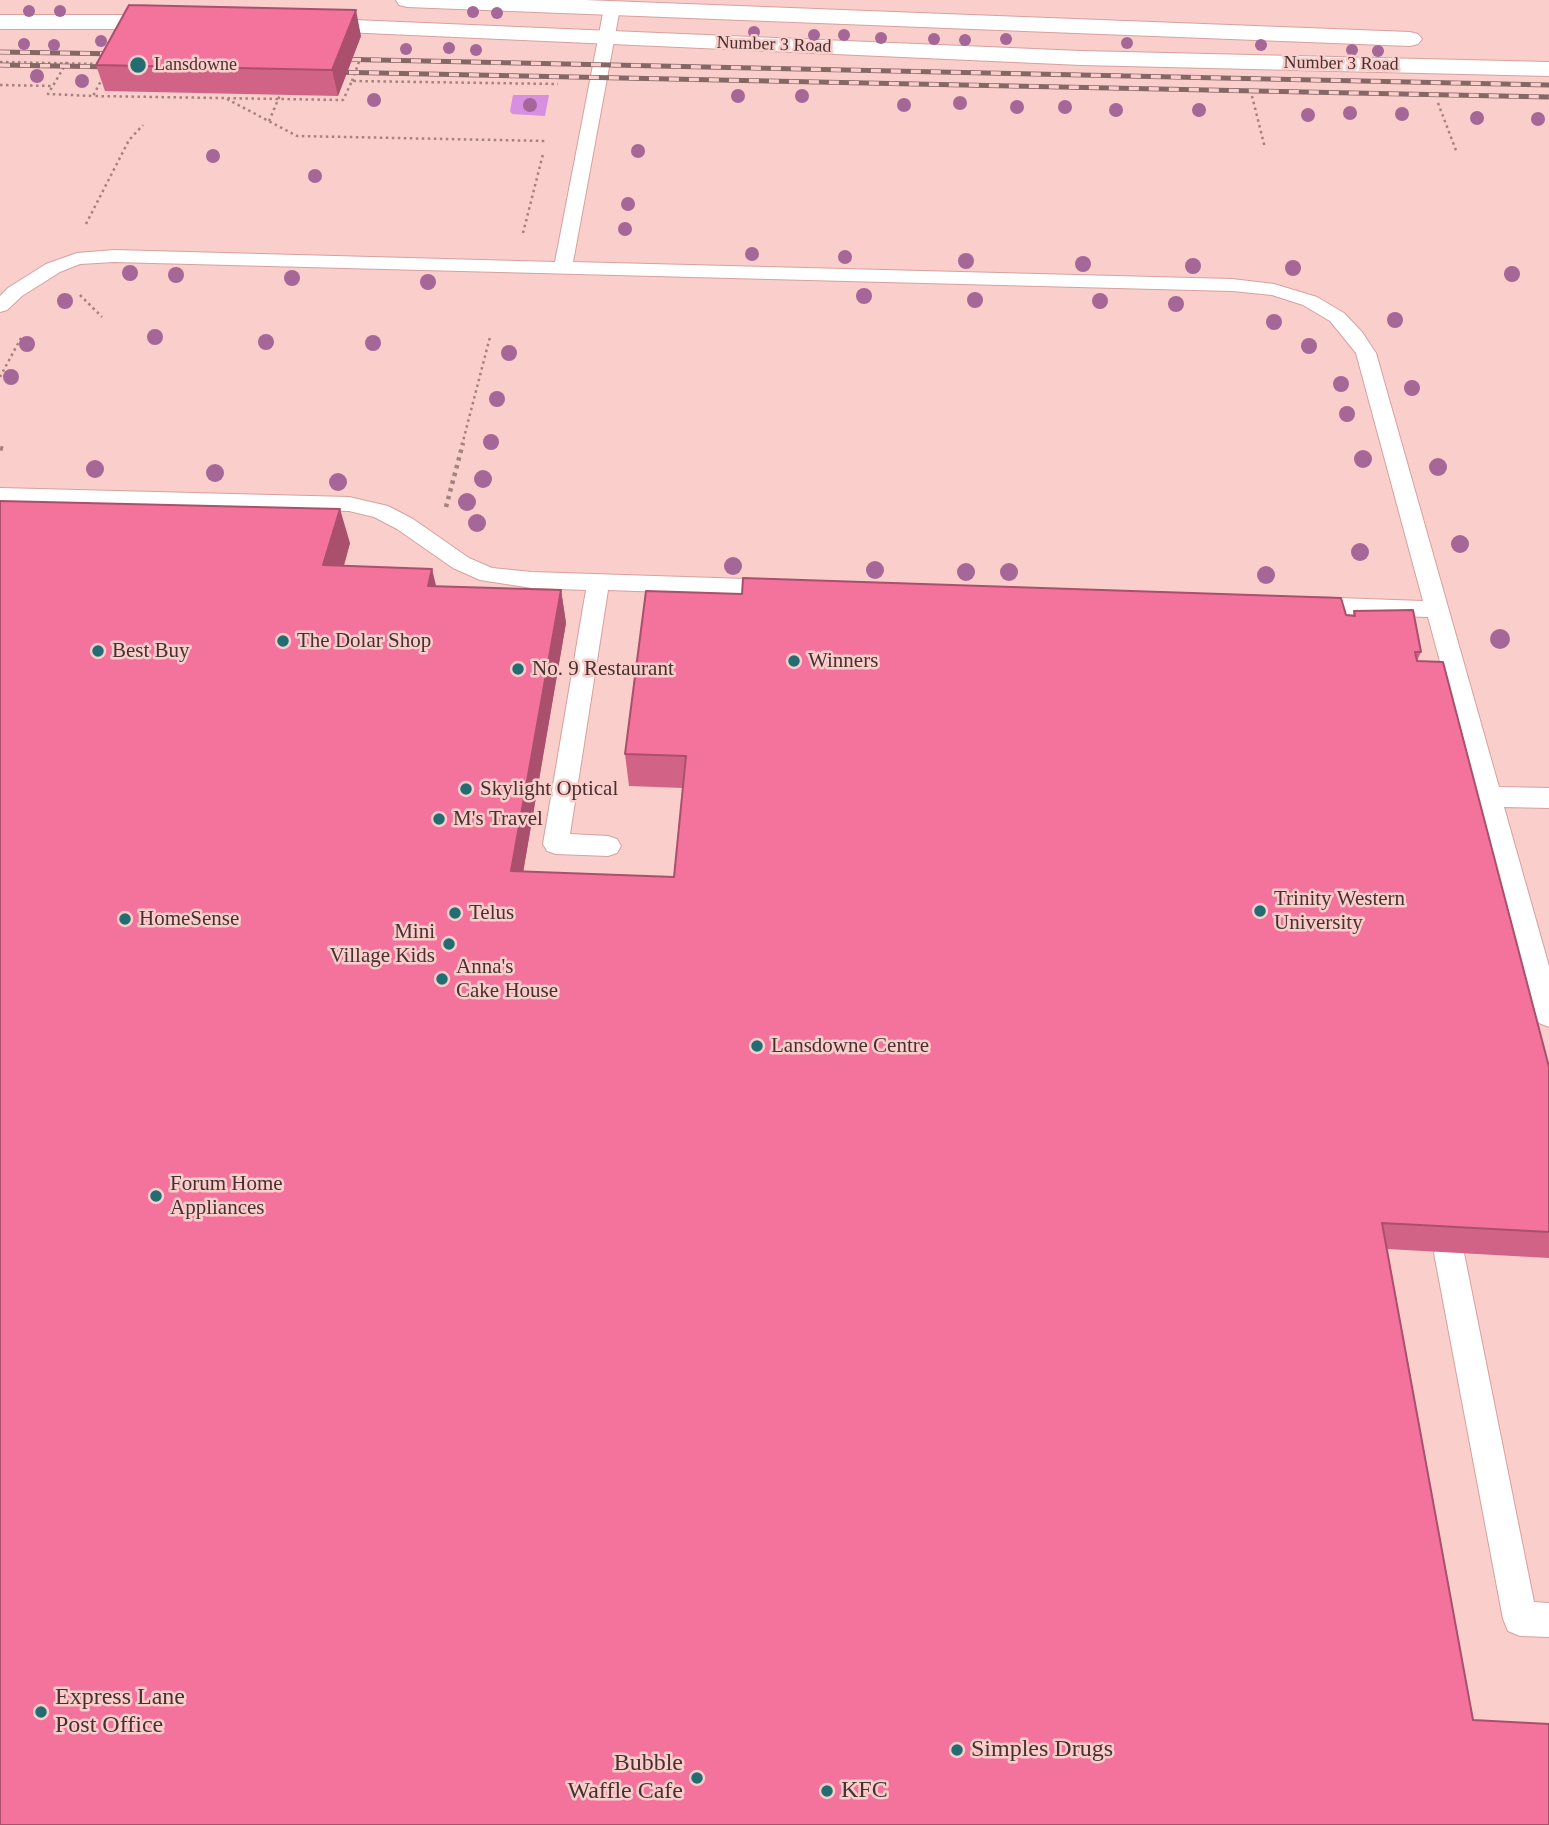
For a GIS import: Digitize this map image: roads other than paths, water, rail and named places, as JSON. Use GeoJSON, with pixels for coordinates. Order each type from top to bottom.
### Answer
{"type":"FeatureCollection","features":[{"type":"Feature","properties":{"kind":"main road","name":"Number 3 Road"},"geometry":{"type":"LineString","coordinates":[[407,0],[1430,40]]}},
{"type":"Feature","properties":{"kind":"main road"},"geometry":{"type":"LineString","coordinates":[[0,22],[193,22]]}},
{"type":"Feature","properties":{"kind":"main road","name":"Number 3 Road"},"geometry":{"type":"LineString","coordinates":[[286,24],[1081,58],[1549,69]]}},
{"type":"Feature","properties":{"kind":"lane"},"geometry":{"type":"LineString","coordinates":[[563,267],[612,8]]}},
{"type":"Feature","properties":{"kind":"lane"},"geometry":{"type":"LineString","coordinates":[[0,306],[15,292],[53,268],[77,259],[114,256],[1232,285],[1274,290],[1310,301],[1337,317],[1366,353],[1549,1015]]}},
{"type":"Feature","properties":{"kind":"lane"},"geometry":{"type":"LineString","coordinates":[[0,495],[349,504],[380,511],[461,563],[488,575],[532,580],[792,588]]}},
{"type":"Feature","properties":{"kind":"lane"},"geometry":{"type":"LineString","coordinates":[[598,582],[556,844],[608,846]]}},
{"type":"Feature","properties":{"kind":"lane"},"geometry":{"type":"LineString","coordinates":[[1285,604],[1436,609]]}},
{"type":"Feature","properties":{"kind":"lane"},"geometry":{"type":"LineString","coordinates":[[1489,796],[1549,798]]}},
{"type":"Feature","properties":{"kind":"lane"},"geometry":{"type":"LineString","coordinates":[[1449,1253],[1520,1619],[1549,1620]]}},
{"type":"Feature","properties":{"kind":"railway"},"geometry":{"type":"LineString","coordinates":[[0,52],[121,54]]}},
{"type":"Feature","properties":{"kind":"railway"},"geometry":{"type":"LineString","coordinates":[[331,59],[1549,85]]}},
{"type":"Feature","properties":{"kind":"railway"},"geometry":{"type":"LineString","coordinates":[[0,65],[115,67]]}},
{"type":"Feature","properties":{"kind":"railway"},"geometry":{"type":"LineString","coordinates":[[329,72],[1549,97]]}},
{"type":"Feature","properties":{"kind":"place","name":"Lansdowne"},"geometry":{"type":"Point","coordinates":[138,65]}},
{"type":"Feature","properties":{"kind":"place","name":"The Dolar Shop"},"geometry":{"type":"Point","coordinates":[283,641]}},
{"type":"Feature","properties":{"kind":"place","name":"Best Buy"},"geometry":{"type":"Point","coordinates":[98,651]}},
{"type":"Feature","properties":{"kind":"place","name":"Winners"},"geometry":{"type":"Point","coordinates":[794,661]}},
{"type":"Feature","properties":{"kind":"place","name":"No. 9 Restaurant"},"geometry":{"type":"Point","coordinates":[518,669]}},
{"type":"Feature","properties":{"kind":"place","name":"Skylight Optical"},"geometry":{"type":"Point","coordinates":[466,789]}},
{"type":"Feature","properties":{"kind":"place","name":"M's Travel"},"geometry":{"type":"Point","coordinates":[439,819]}},
{"type":"Feature","properties":{"kind":"place","name":"Trinity Western University"},"geometry":{"type":"Point","coordinates":[1260,911]}},
{"type":"Feature","properties":{"kind":"place","name":"Telus"},"geometry":{"type":"Point","coordinates":[455,913]}},
{"type":"Feature","properties":{"kind":"place","name":"HomeSense"},"geometry":{"type":"Point","coordinates":[125,919]}},
{"type":"Feature","properties":{"kind":"place","name":"Mini Village Kids"},"geometry":{"type":"Point","coordinates":[449,944]}},
{"type":"Feature","properties":{"kind":"place","name":"Anna's Cake House"},"geometry":{"type":"Point","coordinates":[442,979]}},
{"type":"Feature","properties":{"kind":"place","name":"Lansdowne Centre"},"geometry":{"type":"Point","coordinates":[757,1046]}},
{"type":"Feature","properties":{"kind":"place","name":"Forum Home Appliances"},"geometry":{"type":"Point","coordinates":[156,1196]}},
{"type":"Feature","properties":{"kind":"place","name":"Express Lane Post Office"},"geometry":{"type":"Point","coordinates":[41,1712]}},
{"type":"Feature","properties":{"kind":"place","name":"Simples Drugs"},"geometry":{"type":"Point","coordinates":[957,1750]}},
{"type":"Feature","properties":{"kind":"place","name":"Bubble Waffle Cafe"},"geometry":{"type":"Point","coordinates":[697,1778]}},
{"type":"Feature","properties":{"kind":"place","name":"KFC"},"geometry":{"type":"Point","coordinates":[827,1791]}}]}
